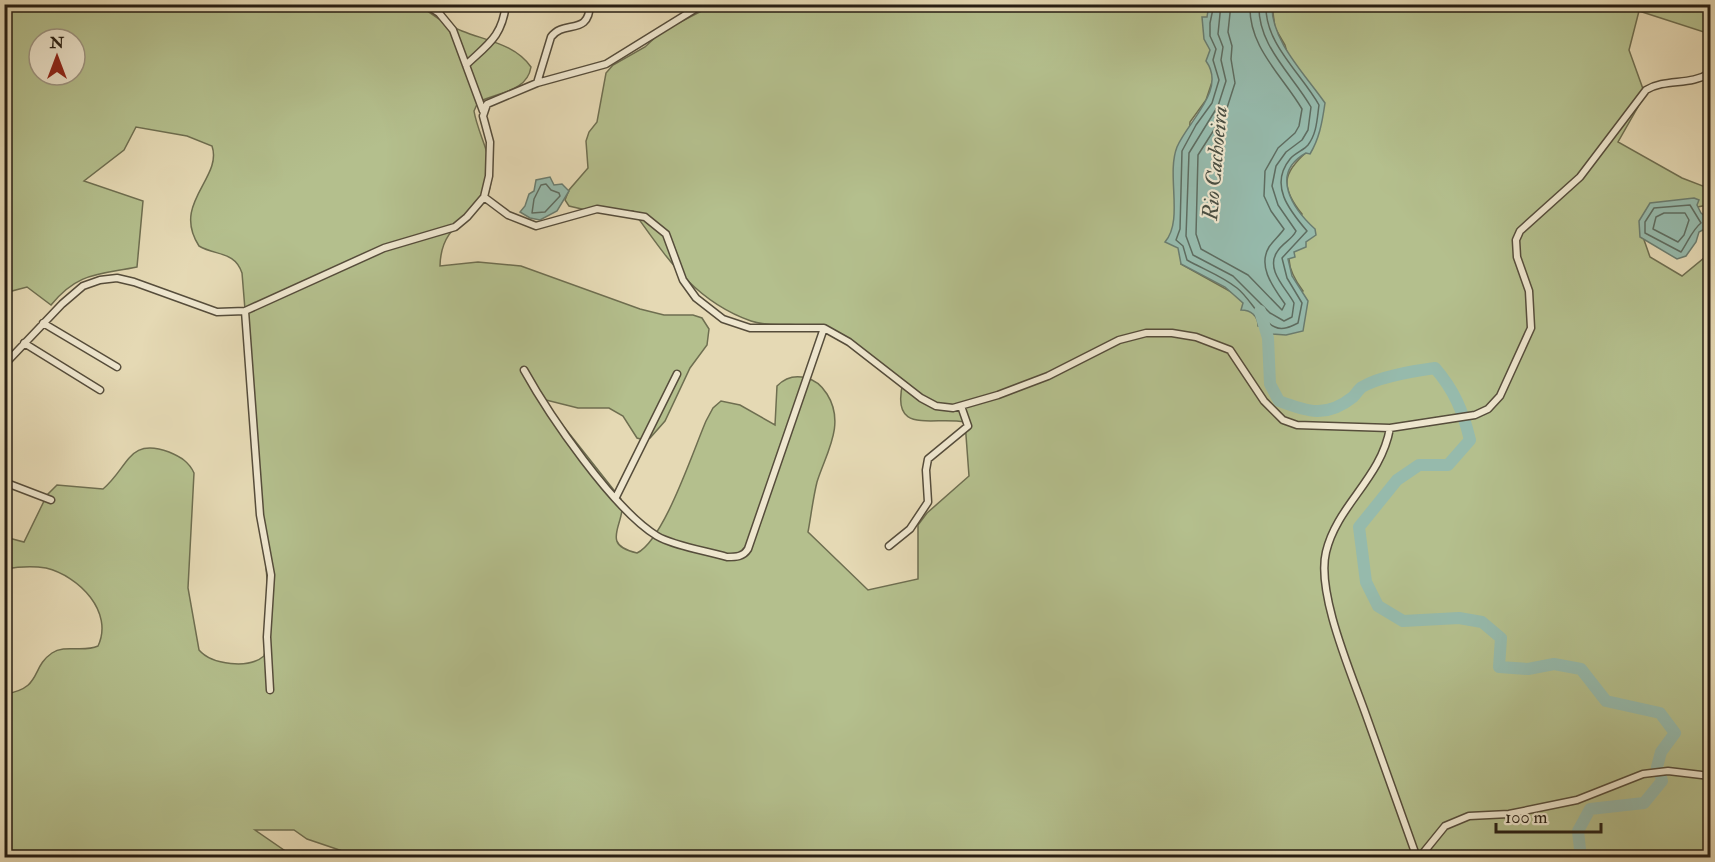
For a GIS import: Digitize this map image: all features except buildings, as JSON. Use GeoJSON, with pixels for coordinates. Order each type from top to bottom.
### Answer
{"type":"FeatureCollection","features":[{"type":"Feature","properties":{"kind":"street"},"geometry":{"type":"LineString","coordinates":[[4,365],[43,323],[83,286],[100,280],[117,278],[134,282],[217,312],[245,311],[384,248],[455,226],[468,218],[484,197],[489,176],[490,142],[483,111],[447,21],[425,4]]}},
{"type":"Feature","properties":{"kind":"street"},"geometry":{"type":"LineString","coordinates":[[466,65],[498,36],[503,24],[506,4]]}},
{"type":"Feature","properties":{"kind":"street"},"geometry":{"type":"LineString","coordinates":[[537,83],[554,32],[584,22],[590,4]]}},
{"type":"Feature","properties":{"kind":"street"},"geometry":{"type":"LineString","coordinates":[[483,111],[487,104],[537,83],[606,64],[703,4]]}},
{"type":"Feature","properties":{"kind":"street"},"geometry":{"type":"LineString","coordinates":[[484,197],[508,215],[536,226],[597,208],[645,217],[666,234],[683,280],[696,298],[723,319],[750,328],[824,328],[849,342],[921,399],[936,406],[961,406],[1047,376],[1119,340],[1146,333],[1172,333],[1196,337],[1230,350],[1242,363],[1248,380],[1283,420],[1297,425],[1390,428],[1468,417],[1488,409],[1500,396],[1531,328],[1529,291],[1517,257],[1516,240],[1520,231],[1580,177],[1646,90],[1657,84],[1681,83],[1710,73]]}},
{"type":"Feature","properties":{"kind":"street"},"geometry":{"type":"LineString","coordinates":[[245,311],[260,515],[271,575],[267,637],[270,690]]}},
{"type":"Feature","properties":{"kind":"street"},"geometry":{"type":"LineString","coordinates":[[43,323],[117,367]]}},
{"type":"Feature","properties":{"kind":"street"},"geometry":{"type":"LineString","coordinates":[[524,370],[537,393],[575,447],[615,497],[657,536],[727,558],[745,554],[824,328]]}},
{"type":"Feature","properties":{"kind":"street"},"geometry":{"type":"LineString","coordinates":[[24,343],[100,390]]}},
{"type":"Feature","properties":{"kind":"street"},"geometry":{"type":"LineString","coordinates":[[615,497],[677,374]]}},
{"type":"Feature","properties":{"kind":"street"},"geometry":{"type":"LineString","coordinates":[[889,546],[910,529],[928,502],[926,470],[928,459],[968,426],[961,406]]}},
{"type":"Feature","properties":{"kind":"street"},"geometry":{"type":"LineString","coordinates":[[1390,428],[1387,447],[1375,472],[1332,529],[1325,556],[1329,607],[1418,858]]}},
{"type":"Feature","properties":{"kind":"street"},"geometry":{"type":"LineString","coordinates":[[4,482],[51,500]]}},
{"type":"Feature","properties":{"kind":"street"},"geometry":{"type":"LineString","coordinates":[[1418,858],[1445,826],[1469,816],[1509,814],[1577,800],[1643,774],[1668,771],[1710,776]]}},
{"type":"Feature","properties":{"kind":"green space"},"geometry":{"type":"Polygon","coordinates":[[[4,5],[419,5],[456,29],[509,48],[531,67],[524,82],[518,86],[478,102],[474,111],[489,158],[490,187],[479,207],[447,237],[442,250],[440,266],[478,262],[521,266],[640,309],[664,315],[693,315],[702,318],[709,329],[707,345],[690,368],[665,421],[650,438],[644,440],[637,438],[623,416],[609,408],[578,408],[542,399],[621,499],[621,516],[616,538],[619,544],[637,553],[647,545],[657,531],[677,493],[713,408],[721,401],[740,405],[775,425],[777,386],[790,378],[802,377],[813,380],[823,388],[835,416],[835,427],[829,449],[817,482],[808,532],[868,590],[918,579],[918,525],[927,513],[969,476],[965,422],[927,421],[908,417],[903,410],[901,399],[903,382],[859,349],[834,334],[803,325],[758,323],[713,302],[683,276],[633,211],[586,210],[569,206],[565,200],[569,190],[588,168],[586,141],[589,132],[597,122],[606,73],[613,65],[645,47],[661,32],[713,5],[1209,5],[1213,79],[1206,100],[1190,122],[1181,264],[1235,294],[1268,329],[1303,291],[1289,262],[1291,245],[1302,214],[1289,194],[1287,186],[1290,171],[1312,147],[1285,45],[1275,28],[1272,5],[1710,5],[1710,34],[1639,11],[1629,50],[1643,89],[1643,98],[1618,142],[1682,178],[1703,186],[1710,196],[1707,205],[1688,209],[1642,234],[1650,257],[1682,276],[1710,253],[1710,857],[363,858],[307,839],[294,830],[255,830],[294,857],[5,857],[5,694],[17,691],[31,682],[45,659],[52,653],[63,649],[86,649],[98,646],[102,633],[97,608],[81,587],[70,579],[46,568],[5,569],[5,537],[24,542],[47,495],[57,485],[103,489],[130,457],[145,448],[155,448],[181,458],[194,473],[188,588],[199,650],[221,662],[249,663],[264,656],[269,635],[267,579],[242,273],[230,257],[199,246],[192,231],[191,217],[194,204],[211,169],[212,146],[187,136],[136,127],[124,150],[84,181],[143,201],[137,267],[100,274],[80,281],[70,286],[51,305],[27,287],[12,291],[5,298],[4,5]]]}},
{"type":"Feature","properties":{"kind":"water"},"geometry":{"type":"Polygon","coordinates":[[[1209,4],[1272,5],[1273,18],[1283,44],[1325,103],[1320,131],[1313,148],[1310,154],[1306,153],[1295,161],[1289,171],[1287,181],[1293,202],[1315,229],[1316,235],[1306,242],[1306,247],[1294,252],[1295,257],[1288,259],[1292,276],[1308,301],[1303,331],[1286,335],[1272,334],[1264,326],[1258,326],[1253,314],[1241,310],[1243,303],[1225,287],[1181,264],[1178,248],[1165,242],[1171,233],[1173,222],[1173,171],[1177,147],[1204,105],[1212,83],[1211,72],[1206,61],[1210,50],[1204,39],[1202,17],[1207,17],[1209,4]]]}},
{"type":"Feature","properties":{"kind":"water"},"geometry":{"type":"Polygon","coordinates":[[[550,177],[554,185],[562,184],[569,191],[557,211],[540,220],[530,218],[520,212],[529,194],[534,191],[536,180],[550,177]]]}},
{"type":"Feature","properties":{"kind":"water"},"geometry":{"type":"Polygon","coordinates":[[[1694,198],[1699,200],[1697,205],[1701,213],[1710,220],[1710,226],[1699,232],[1696,242],[1686,256],[1677,259],[1640,237],[1639,221],[1650,203],[1694,198]]]}},
{"type":"Feature","properties":{"kind":"water"},"geometry":{"type":"Polygon","coordinates":[[[112,851],[132,857],[43,856],[44,854],[112,851]]]}},
{"type":"Feature","properties":{"kind":"waterway","name":"Rio Cachoeira"},"geometry":{"type":"LineString","coordinates":[[1260,311],[1268,338],[1270,384],[1279,401],[1308,410],[1326,410],[1344,404],[1369,383],[1397,374],[1435,368],[1448,384],[1461,410],[1470,440],[1448,465],[1419,465],[1397,480],[1359,527],[1366,582],[1378,606],[1403,621],[1459,618],[1482,622],[1501,638],[1499,667],[1528,669],[1554,664],[1581,669],[1606,701],[1660,713],[1675,733],[1661,752],[1657,767]]}},
{"type":"Feature","properties":{"kind":"waterway","name":"Rio Cachoeira"},"geometry":{"type":"LineString","coordinates":[[1581,858],[1578,831],[1590,809],[1644,803],[1662,781],[1660,773]]}}]}
